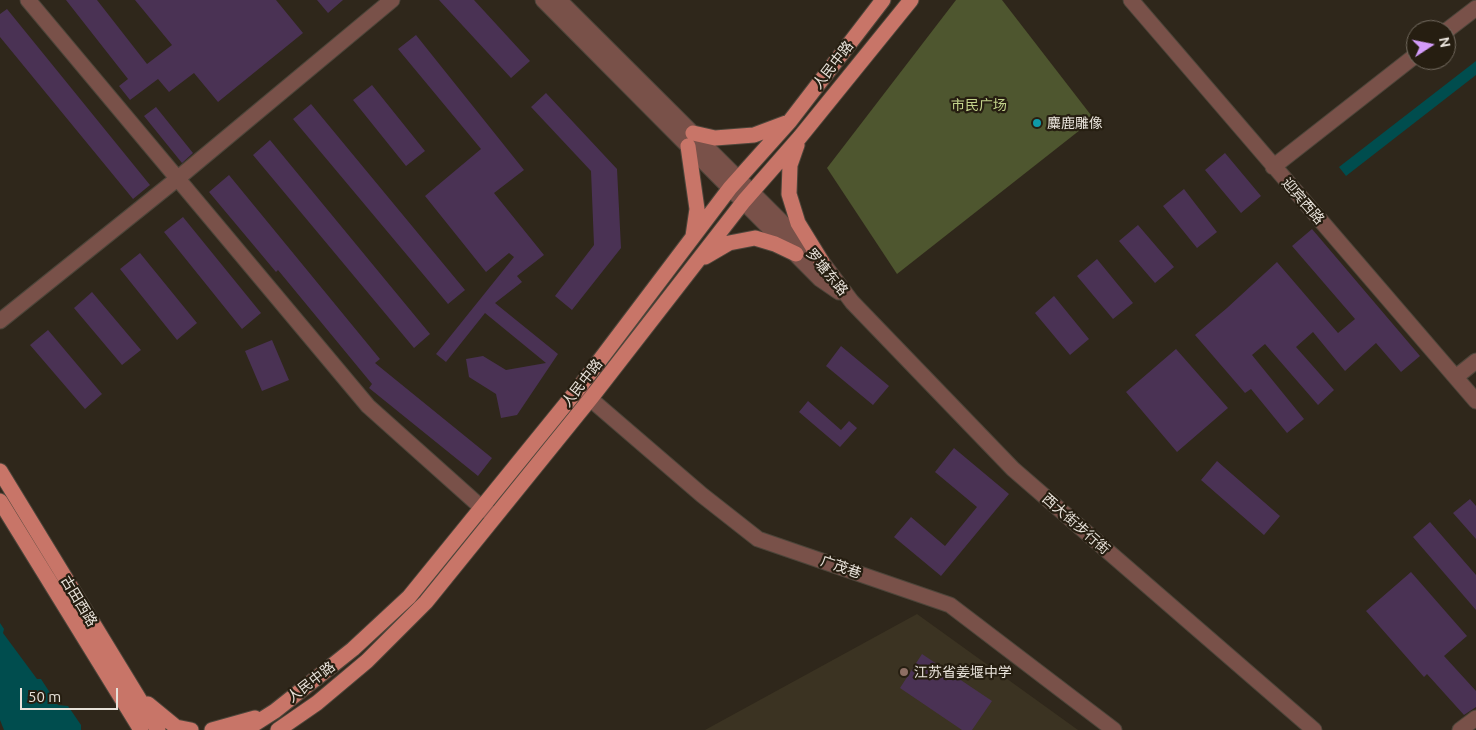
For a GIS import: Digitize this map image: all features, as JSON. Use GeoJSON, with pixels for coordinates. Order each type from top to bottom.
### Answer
{"type":"FeatureCollection","features":[{"type":"Feature","properties":{"kind":"main road","name":"人民中路"},"geometry":{"type":"LineString","coordinates":[[245,730],[275,711],[353,649],[408,597],[578,389],[734,183],[790,121],[883,0]]}},
{"type":"Feature","properties":{"kind":"main road","name":"人民中路"},"geometry":{"type":"LineString","coordinates":[[278,730],[317,703],[373,655],[426,602],[591,398],[748,197],[800,137],[911,0]]}},
{"type":"Feature","properties":{"kind":"main road"},"geometry":{"type":"LineString","coordinates":[[692,238],[697,209],[690,140],[754,136],[790,121]]}},
{"type":"Feature","properties":{"kind":"main road"},"geometry":{"type":"LineString","coordinates":[[800,137],[790,165],[789,194],[798,223],[822,262]]}},
{"type":"Feature","properties":{"kind":"main road"},"geometry":{"type":"LineString","coordinates":[[698,261],[729,243],[755,238],[775,244],[796,254]]}},
{"type":"Feature","properties":{"kind":"main road","name":"古田西路"},"geometry":{"type":"LineString","coordinates":[[0,471],[158,730]]}},
{"type":"Feature","properties":{"kind":"main road","name":"古田西路"},"geometry":{"type":"LineString","coordinates":[[0,501],[141,730]]}},
{"type":"Feature","properties":{"kind":"main road"},"geometry":{"type":"LineString","coordinates":[[134,691],[176,727],[191,730]]}},
{"type":"Feature","properties":{"kind":"main road"},"geometry":{"type":"LineString","coordinates":[[212,730],[224,728],[275,711]]}},
{"type":"Feature","properties":{"kind":"street"},"geometry":{"type":"LineString","coordinates":[[28,0],[368,406],[482,508],[496,516]]}},
{"type":"Feature","properties":{"kind":"street"},"geometry":{"type":"LineString","coordinates":[[0,321],[177,179],[392,0]]}},
{"type":"Feature","properties":{"kind":"street","name":"罗塘东路"},"geometry":{"type":"LineString","coordinates":[[543,0],[748,197],[822,262],[852,302]]}},
{"type":"Feature","properties":{"kind":"street","name":"罗塘东路"},"geometry":{"type":"LineString","coordinates":[[559,0],[690,140]]}},
{"type":"Feature","properties":{"kind":"street","name":"迎宾西路"},"geometry":{"type":"LineString","coordinates":[[1131,0],[1476,401]]}},
{"type":"Feature","properties":{"kind":"street"},"geometry":{"type":"LineString","coordinates":[[1456,23],[1476,8]]}},
{"type":"Feature","properties":{"kind":"street"},"geometry":{"type":"LineString","coordinates":[[1273,167],[1406,63]]}},
{"type":"Feature","properties":{"kind":"street","name":"罗塘东路"},"geometry":{"type":"LineString","coordinates":[[748,197],[796,254],[820,279],[852,302]]}},
{"type":"Feature","properties":{"kind":"street","name":"西大街步行街"},"geometry":{"type":"LineString","coordinates":[[852,302],[1013,469],[1314,730]]}},
{"type":"Feature","properties":{"kind":"street"},"geometry":{"type":"LineString","coordinates":[[1456,377],[1476,362]]}},
{"type":"Feature","properties":{"kind":"street","name":"广茂巷"},"geometry":{"type":"LineString","coordinates":[[578,389],[591,398],[702,495],[758,539],[950,605],[1114,730]]}},
{"type":"Feature","properties":{"kind":"street"},"geometry":{"type":"LineString","coordinates":[[1460,730],[1476,718]]}},
{"type":"Feature","properties":{"kind":"shaded area","name":"江苏省姜堰中学"},"geometry":{"type":"Polygon","coordinates":[[[917,614],[1078,730],[705,730],[917,614]]]}},
{"type":"Feature","properties":{"kind":"green space","name":"市民广场"},"geometry":{"type":"Polygon","coordinates":[[[956,0],[1002,0],[1094,119],[897,274],[827,168],[956,0]]]}},
{"type":"Feature","properties":{"kind":"water"},"geometry":{"type":"Polygon","coordinates":[[[1476,61],[1476,75],[1346,176],[1339,167],[1476,61]]]}},
{"type":"Feature","properties":{"kind":"water"},"geometry":{"type":"Polygon","coordinates":[[[0,623],[4,629],[3,633],[37,679],[41,679],[58,705],[68,706],[81,725],[81,730],[4,730],[0,720],[0,623]]]}},
{"type":"Feature","properties":{"kind":"building"},"geometry":{"type":"Polygon","coordinates":[[[66,0],[97,0],[147,64],[172,45],[135,0],[276,0],[303,33],[218,102],[194,73],[169,92],[158,79],[130,100],[119,86],[128,79],[66,0]]]}},
{"type":"Feature","properties":{"kind":"building"},"geometry":{"type":"Polygon","coordinates":[[[317,0],[343,0],[328,13],[317,0]]]}},
{"type":"Feature","properties":{"kind":"building"},"geometry":{"type":"Polygon","coordinates":[[[439,0],[474,0],[530,61],[511,78],[439,0]]]}},
{"type":"Feature","properties":{"kind":"building"},"geometry":{"type":"Polygon","coordinates":[[[7,9],[150,185],[133,199],[0,37],[0,14],[7,9]]]}},
{"type":"Feature","properties":{"kind":"building"},"geometry":{"type":"Polygon","coordinates":[[[416,35],[524,170],[494,193],[544,255],[517,276],[522,282],[495,303],[558,354],[517,415],[501,418],[496,394],[469,377],[466,359],[483,356],[506,370],[546,363],[485,313],[446,362],[436,354],[514,257],[509,253],[486,272],[425,196],[481,149],[398,49],[416,35]]]}},
{"type":"Feature","properties":{"kind":"building"},"geometry":{"type":"Polygon","coordinates":[[[372,85],[425,151],[406,166],[353,100],[372,85]]]}},
{"type":"Feature","properties":{"kind":"building"},"geometry":{"type":"Polygon","coordinates":[[[546,93],[617,169],[621,248],[572,310],[555,296],[594,245],[591,171],[531,107],[546,93]]]}},
{"type":"Feature","properties":{"kind":"building"},"geometry":{"type":"Polygon","coordinates":[[[311,104],[465,290],[448,304],[293,119],[311,104]]]}},
{"type":"Feature","properties":{"kind":"building"},"geometry":{"type":"Polygon","coordinates":[[[156,107],[193,153],[182,163],[144,116],[156,107]]]}},
{"type":"Feature","properties":{"kind":"building"},"geometry":{"type":"Polygon","coordinates":[[[270,140],[430,334],[414,348],[253,155],[270,140]]]}},
{"type":"Feature","properties":{"kind":"building"},"geometry":{"type":"Polygon","coordinates":[[[1225,153],[1261,196],[1241,213],[1205,170],[1225,153]]]}},
{"type":"Feature","properties":{"kind":"building"},"geometry":{"type":"Polygon","coordinates":[[[229,175],[380,359],[375,363],[492,458],[478,476],[369,388],[372,384],[278,270],[276,272],[209,192],[229,175]]]}},
{"type":"Feature","properties":{"kind":"building"},"geometry":{"type":"Polygon","coordinates":[[[1184,189],[1217,232],[1197,248],[1163,206],[1184,189]]]}},
{"type":"Feature","properties":{"kind":"building"},"geometry":{"type":"Polygon","coordinates":[[[183,217],[261,313],[242,329],[164,232],[183,217]]]}},
{"type":"Feature","properties":{"kind":"building"},"geometry":{"type":"Polygon","coordinates":[[[1138,225],[1174,267],[1155,283],[1119,241],[1138,225]]]}},
{"type":"Feature","properties":{"kind":"building"},"geometry":{"type":"Polygon","coordinates":[[[1312,229],[1420,356],[1401,372],[1376,343],[1345,371],[1313,332],[1296,347],[1334,390],[1318,405],[1265,344],[1252,355],[1304,419],[1287,433],[1251,389],[1245,393],[1195,335],[1277,262],[1338,333],[1355,319],[1292,246],[1312,229]]]}},
{"type":"Feature","properties":{"kind":"building"},"geometry":{"type":"Polygon","coordinates":[[[140,253],[197,323],[177,340],[120,269],[140,253]]]}},
{"type":"Feature","properties":{"kind":"building"},"geometry":{"type":"Polygon","coordinates":[[[1097,259],[1133,303],[1113,319],[1077,276],[1097,259]]]}},
{"type":"Feature","properties":{"kind":"building"},"geometry":{"type":"Polygon","coordinates":[[[92,292],[141,350],[122,365],[74,308],[92,292]]]}},
{"type":"Feature","properties":{"kind":"building"},"geometry":{"type":"Polygon","coordinates":[[[1054,296],[1089,339],[1070,355],[1035,313],[1054,296]]]}},
{"type":"Feature","properties":{"kind":"building"},"geometry":{"type":"Polygon","coordinates":[[[48,330],[102,394],[85,409],[30,345],[48,330]]]}},
{"type":"Feature","properties":{"kind":"building"},"geometry":{"type":"Polygon","coordinates":[[[272,340],[289,380],[262,391],[245,351],[272,340]]]}},
{"type":"Feature","properties":{"kind":"building"},"geometry":{"type":"Polygon","coordinates":[[[841,346],[889,386],[873,405],[826,366],[841,346]]]}},
{"type":"Feature","properties":{"kind":"building"},"geometry":{"type":"Polygon","coordinates":[[[1176,349],[1228,408],[1177,452],[1126,392],[1176,349]]]}},
{"type":"Feature","properties":{"kind":"building"},"geometry":{"type":"Polygon","coordinates":[[[808,401],[841,430],[849,421],[857,428],[840,447],[799,412],[808,401]]]}},
{"type":"Feature","properties":{"kind":"building"},"geometry":{"type":"Polygon","coordinates":[[[954,448],[1009,494],[941,576],[894,537],[911,517],[945,546],[977,507],[935,472],[954,448]]]}},
{"type":"Feature","properties":{"kind":"building"},"geometry":{"type":"Polygon","coordinates":[[[1217,461],[1280,516],[1264,535],[1201,480],[1217,461]]]}},
{"type":"Feature","properties":{"kind":"building"},"geometry":{"type":"Polygon","coordinates":[[[1470,499],[1476,506],[1476,539],[1453,513],[1470,499]]]}},
{"type":"Feature","properties":{"kind":"building"},"geometry":{"type":"Polygon","coordinates":[[[1430,522],[1476,575],[1476,610],[1413,537],[1430,522]]]}},
{"type":"Feature","properties":{"kind":"building"},"geometry":{"type":"Polygon","coordinates":[[[1411,572],[1467,636],[1444,656],[1476,691],[1476,707],[1464,715],[1427,674],[1424,677],[1366,611],[1411,572]]]}},
{"type":"Feature","properties":{"kind":"building"},"geometry":{"type":"Polygon","coordinates":[[[922,654],[992,701],[972,730],[962,730],[900,688],[922,654]]]}},
{"type":"Feature","properties":{"kind":"place","name":"麋鹿雕像"},"geometry":{"type":"Point","coordinates":[1037,123]}},
{"type":"Feature","properties":{"kind":"place","name":"江苏省姜堰中学"},"geometry":{"type":"Point","coordinates":[904,672]}}]}
